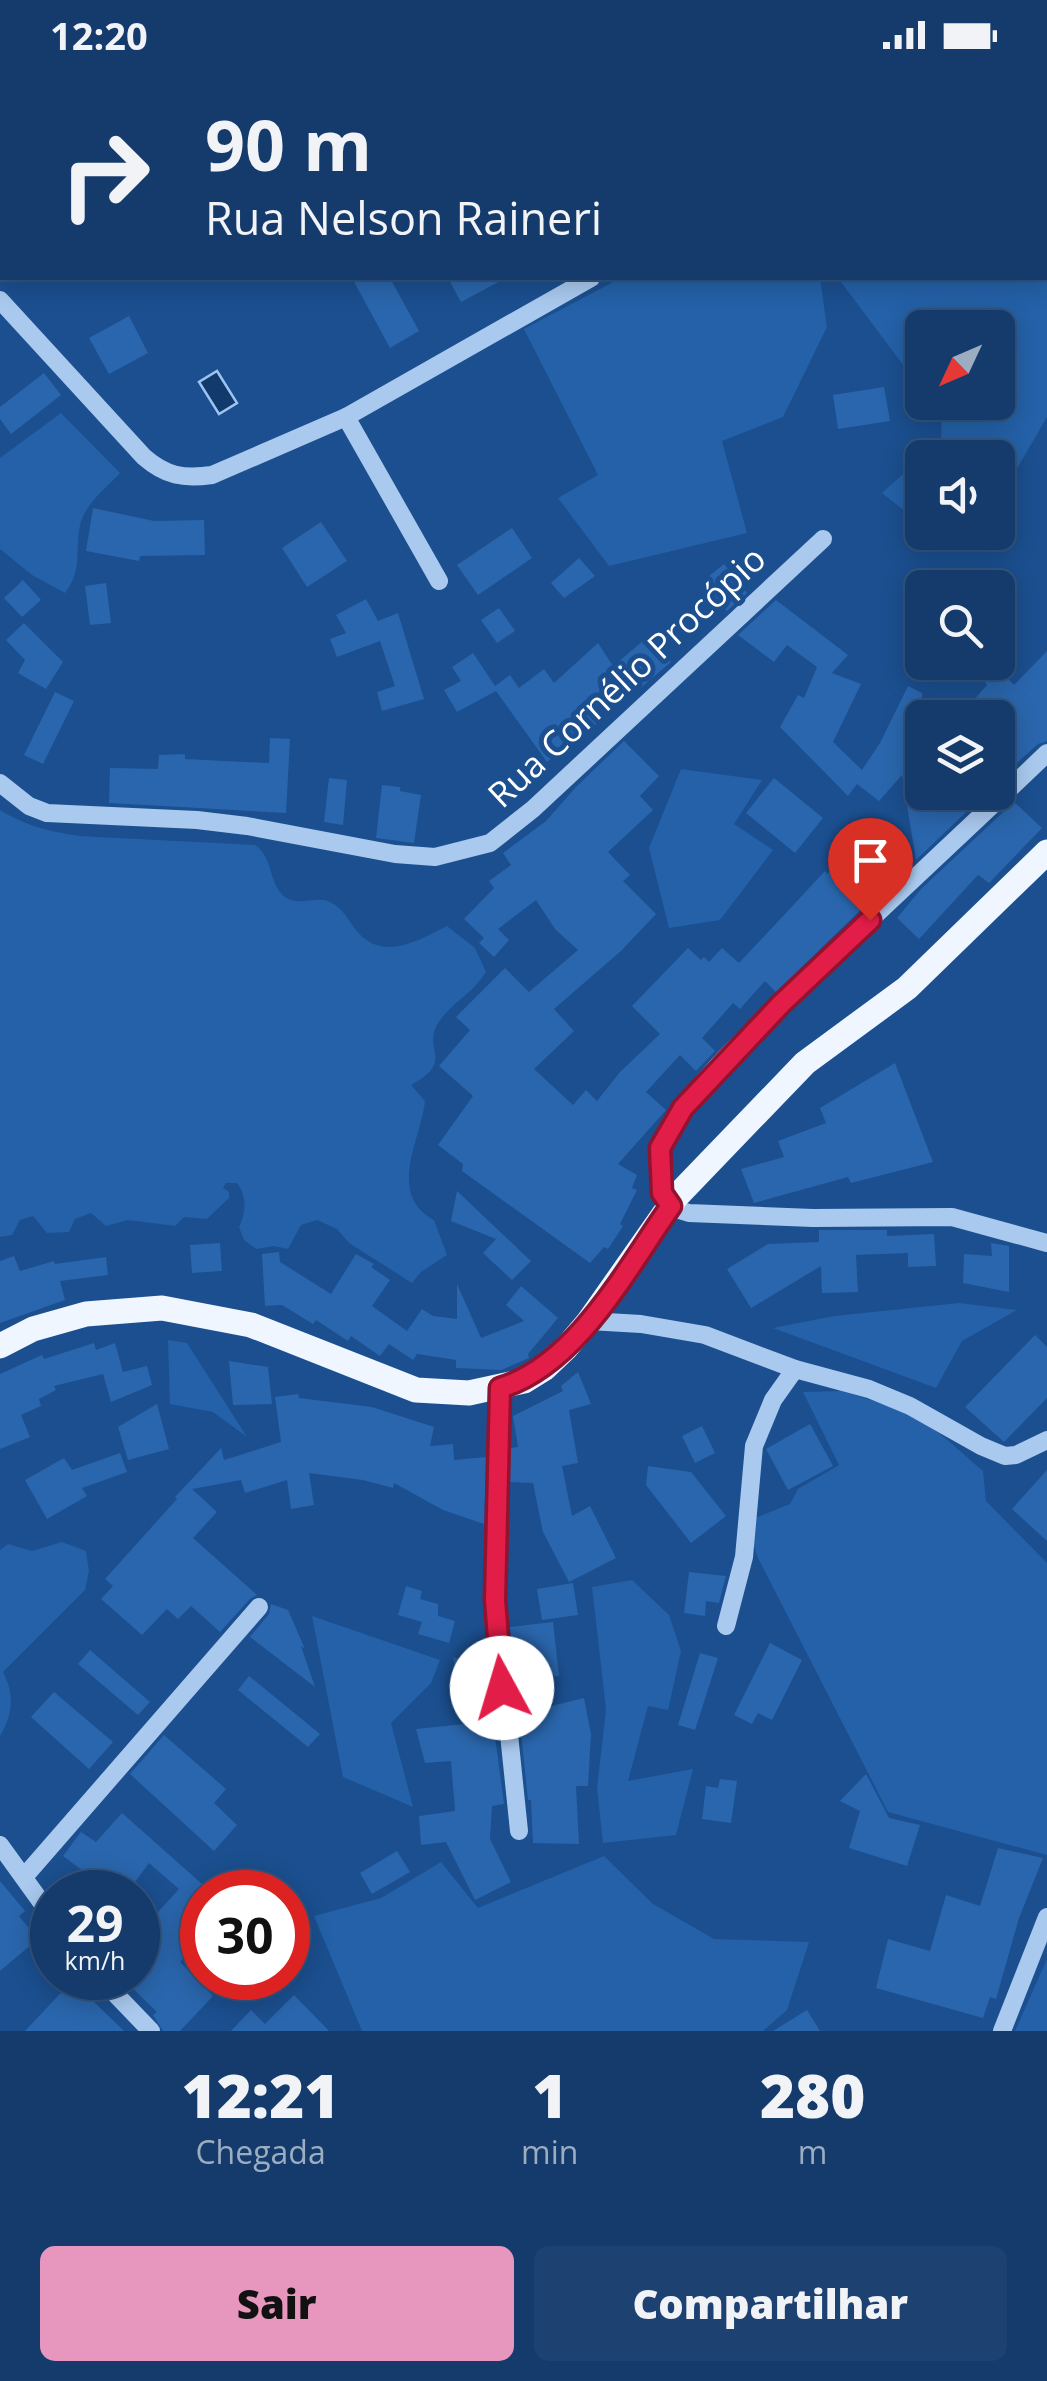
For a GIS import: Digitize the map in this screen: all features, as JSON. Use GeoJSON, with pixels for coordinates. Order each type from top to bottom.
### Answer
{"type":"FeatureCollection","features":[{"type":"Feature","properties":{"kind":"main road"},"geometry":{"type":"LineString","coordinates":[[0,1346],[33,1329],[86,1314],[162,1308],[251,1326],[416,1390],[469,1393],[524,1381],[545,1368],[589,1321],[698,1172],[806,1063],[907,988],[1004,898],[1047,852]]}},
{"type":"Feature","properties":{"kind":"street"},"geometry":{"type":"LineString","coordinates":[[0,300],[144,456],[175,477],[212,475],[346,417],[586,280]]}},
{"type":"Feature","properties":{"kind":"street"},"geometry":{"type":"LineString","coordinates":[[346,417],[439,581]]}},
{"type":"Feature","properties":{"kind":"street","name":"Rua Cornélio Procópio"},"geometry":{"type":"LineString","coordinates":[[0,783],[29,806],[46,813],[196,820],[421,857],[475,849],[490,843],[533,809],[823,540]]}},
{"type":"Feature","properties":{"kind":"street"},"geometry":{"type":"LineString","coordinates":[[1047,753],[781,1004],[683,1108],[660,1148],[662,1193],[671,1206],[681,1211],[703,1215],[952,1218],[1047,1243]]}},
{"type":"Feature","properties":{"kind":"street"},"geometry":{"type":"LineString","coordinates":[[589,1321],[641,1324],[706,1335],[796,1370],[869,1389],[1005,1456],[1047,1440]]}},
{"type":"Feature","properties":{"kind":"street"},"geometry":{"type":"LineString","coordinates":[[726,1626],[744,1556],[754,1446],[773,1400],[796,1370]]}},
{"type":"Feature","properties":{"kind":"street"},"geometry":{"type":"LineString","coordinates":[[500,1388],[495,1600],[519,1831]]}},
{"type":"Feature","properties":{"kind":"street"},"geometry":{"type":"LineString","coordinates":[[24,1877],[258,1607]]}},
{"type":"Feature","properties":{"kind":"street"},"geometry":{"type":"LineString","coordinates":[[0,1845],[30,1886]]}},
{"type":"Feature","properties":{"kind":"street"},"geometry":{"type":"LineString","coordinates":[[1002,2031],[1047,1918]]}},
{"type":"Feature","properties":{"kind":"street"},"geometry":{"type":"LineString","coordinates":[[121,2000],[151,2031]]}},
{"type":"Feature","properties":{"kind":"shaded area"},"geometry":{"type":"Polygon","coordinates":[[[617,280],[820,280],[827,327],[783,417],[722,441],[747,533],[609,566],[558,498],[598,475],[524,329],[617,280]]]}},
{"type":"Feature","properties":{"kind":"shaded area"},"geometry":{"type":"Polygon","coordinates":[[[840,280],[1047,280],[1047,417],[1015,472],[1015,440],[941,440],[942,420],[1015,420],[1015,310],[905,310],[905,367],[840,280]]]}},
{"type":"Feature","properties":{"kind":"shaded area"},"geometry":{"type":"Polygon","coordinates":[[[217,371],[237,403],[219,414],[199,382],[217,371]]]}},
{"type":"Feature","properties":{"kind":"shaded area"},"geometry":{"type":"Polygon","coordinates":[[[61,413],[120,473],[94,499],[82,519],[76,571],[65,593],[32,575],[0,549],[0,458],[61,413]]]}},
{"type":"Feature","properties":{"kind":"shaded area"},"geometry":{"type":"Polygon","coordinates":[[[905,472],[905,511],[882,493],[905,472]]]}},
{"type":"Feature","properties":{"kind":"shaded area"},"geometry":{"type":"Polygon","coordinates":[[[681,769],[762,780],[734,824],[773,850],[720,920],[669,928],[649,848],[681,769]]]}},
{"type":"Feature","properties":{"kind":"shaded area"},"geometry":{"type":"Polygon","coordinates":[[[0,810],[38,827],[79,836],[255,845],[285,897],[330,902],[366,940],[377,945],[401,946],[447,926],[475,948],[486,972],[437,1025],[432,1069],[411,1085],[425,1101],[410,1165],[412,1196],[434,1220],[447,1255],[412,1283],[349,1243],[337,1229],[317,1220],[301,1225],[288,1249],[256,1249],[244,1240],[239,1227],[244,1205],[237,1183],[226,1183],[223,1188],[229,1192],[229,1198],[207,1219],[184,1217],[175,1226],[128,1220],[106,1226],[91,1213],[75,1219],[69,1232],[47,1233],[33,1216],[20,1220],[12,1235],[0,1237],[0,810]]]}},
{"type":"Feature","properties":{"kind":"shaded area"},"geometry":{"type":"Polygon","coordinates":[[[959,1303],[1017,1310],[962,1341],[936,1388],[773,1328],[834,1316],[959,1303]]]}},
{"type":"Feature","properties":{"kind":"shaded area"},"geometry":{"type":"Polygon","coordinates":[[[168,1340],[187,1343],[247,1437],[213,1412],[170,1404],[168,1340]]]}},
{"type":"Feature","properties":{"kind":"shaded area"},"geometry":{"type":"Polygon","coordinates":[[[842,1391],[906,1413],[948,1440],[983,1471],[986,1501],[1047,1563],[1047,1855],[888,1812],[758,1558],[753,1543],[755,1518],[790,1504],[798,1489],[839,1465],[803,1392],[842,1391]]]}},
{"type":"Feature","properties":{"kind":"shaded area"},"geometry":{"type":"Polygon","coordinates":[[[62,1542],[86,1551],[89,1571],[85,1590],[3,1672],[11,1704],[0,1736],[0,1550],[8,1544],[32,1551],[62,1542]]]}},
{"type":"Feature","properties":{"kind":"shaded area"},"geometry":{"type":"Polygon","coordinates":[[[632,1580],[669,1615],[681,1651],[668,1710],[648,1706],[628,1781],[693,1769],[676,1835],[603,1843],[597,1788],[606,1709],[592,1587],[632,1580]]]}},
{"type":"Feature","properties":{"kind":"shaded area"},"geometry":{"type":"Polygon","coordinates":[[[312,1616],[440,1660],[431,1683],[391,1723],[413,1807],[343,1777],[312,1616]]]}},
{"type":"Feature","properties":{"kind":"shaded area"},"geometry":{"type":"Polygon","coordinates":[[[604,1856],[653,1904],[714,1939],[809,1942],[787,2010],[763,2031],[362,2031],[314,1916],[381,1898],[441,1862],[478,1908],[604,1856]]]}},
{"type":"Feature","properties":{"kind":"shaded area"},"geometry":{"type":"Polygon","coordinates":[[[1047,1959],[1047,2031],[1015,2031],[1047,1959]]]}},
{"type":"Feature","properties":{"kind":"building"},"geometry":{"type":"Polygon","coordinates":[[[353,280],[391,280],[419,331],[390,348],[353,280]]]}},
{"type":"Feature","properties":{"kind":"building"},"geometry":{"type":"Polygon","coordinates":[[[449,280],[502,280],[461,302],[449,280]]]}},
{"type":"Feature","properties":{"kind":"building"},"geometry":{"type":"Polygon","coordinates":[[[129,316],[148,353],[109,374],[89,338],[129,316]]]}},
{"type":"Feature","properties":{"kind":"building"},"geometry":{"type":"Polygon","coordinates":[[[44,373],[61,395],[11,434],[0,419],[0,407],[44,373]]]}},
{"type":"Feature","properties":{"kind":"building"},"geometry":{"type":"Polygon","coordinates":[[[884,387],[890,421],[838,429],[833,395],[884,387]]]}},
{"type":"Feature","properties":{"kind":"building"},"geometry":{"type":"Polygon","coordinates":[[[93,508],[154,521],[204,520],[205,555],[140,556],[139,561],[86,551],[93,508]]]}},
{"type":"Feature","properties":{"kind":"building"},"geometry":{"type":"Polygon","coordinates":[[[321,522],[347,561],[307,587],[282,548],[321,522]]]}},
{"type":"Feature","properties":{"kind":"building"},"geometry":{"type":"Polygon","coordinates":[[[512,528],[532,558],[478,595],[457,565],[512,528]]]}},
{"type":"Feature","properties":{"kind":"building"},"geometry":{"type":"Polygon","coordinates":[[[579,558],[595,576],[564,598],[551,583],[579,558]]]}},
{"type":"Feature","properties":{"kind":"building"},"geometry":{"type":"Polygon","coordinates":[[[724,564],[747,593],[727,611],[703,581],[724,564]]]}},
{"type":"Feature","properties":{"kind":"building"},"geometry":{"type":"Polygon","coordinates":[[[23,580],[41,600],[22,617],[4,598],[23,580]]]}},
{"type":"Feature","properties":{"kind":"building"},"geometry":{"type":"Polygon","coordinates":[[[106,583],[111,623],[90,625],[85,586],[106,583]]]}},
{"type":"Feature","properties":{"kind":"building"},"geometry":{"type":"Polygon","coordinates":[[[366,599],[378,621],[398,613],[424,699],[382,711],[377,692],[395,686],[380,641],[337,657],[330,639],[346,633],[336,615],[366,599]]]}},
{"type":"Feature","properties":{"kind":"building"},"geometry":{"type":"Polygon","coordinates":[[[776,600],[848,655],[832,673],[861,684],[833,742],[862,770],[908,686],[922,693],[922,700],[905,700],[905,793],[902,775],[879,801],[857,784],[848,796],[780,727],[798,695],[804,698],[817,667],[787,645],[774,662],[738,635],[776,600]]]}},
{"type":"Feature","properties":{"kind":"building"},"geometry":{"type":"Polygon","coordinates":[[[499,608],[515,631],[497,643],[481,620],[499,608]]]}},
{"type":"Feature","properties":{"kind":"building"},"geometry":{"type":"Polygon","coordinates":[[[24,623],[63,662],[46,689],[18,673],[25,660],[6,640],[24,623]]]}},
{"type":"Feature","properties":{"kind":"building"},"geometry":{"type":"Polygon","coordinates":[[[649,636],[671,662],[638,690],[635,687],[599,722],[547,762],[496,691],[457,712],[444,690],[461,681],[452,667],[473,653],[495,686],[510,675],[519,688],[544,669],[554,683],[598,643],[613,666],[649,636]]]}},
{"type":"Feature","properties":{"kind":"building"},"geometry":{"type":"Polygon","coordinates":[[[1047,651],[1047,741],[1015,765],[1015,700],[974,700],[987,685],[985,680],[1009,680],[1014,685],[1047,651]]]}},
{"type":"Feature","properties":{"kind":"building"},"geometry":{"type":"Polygon","coordinates":[[[55,692],[74,701],[43,764],[24,755],[55,692]]]}},
{"type":"Feature","properties":{"kind":"building"},"geometry":{"type":"Polygon","coordinates":[[[270,738],[290,739],[286,813],[109,803],[110,768],[158,769],[159,755],[185,754],[185,759],[269,763],[270,738]]]}},
{"type":"Feature","properties":{"kind":"building"},"geometry":{"type":"Polygon","coordinates":[[[624,741],[659,776],[640,796],[653,810],[608,852],[630,875],[623,881],[656,914],[621,951],[554,1009],[574,1031],[534,1069],[573,1105],[586,1090],[597,1101],[620,1072],[660,1034],[632,1006],[688,948],[709,962],[722,948],[739,963],[825,871],[827,874],[842,858],[878,893],[776,992],[765,981],[740,1009],[733,1003],[702,1038],[715,1051],[696,1071],[680,1055],[646,1092],[666,1110],[618,1164],[637,1175],[632,1188],[637,1190],[620,1224],[623,1226],[608,1249],[604,1247],[590,1263],[462,1171],[463,1164],[438,1145],[473,1096],[439,1066],[470,1030],[456,1017],[505,968],[529,992],[578,950],[555,929],[536,900],[498,929],[509,940],[494,957],[479,943],[484,938],[464,919],[494,888],[489,881],[511,865],[503,853],[546,821],[624,741]]]}},
{"type":"Feature","properties":{"kind":"building"},"geometry":{"type":"Polygon","coordinates":[[[329,778],[347,780],[343,825],[324,822],[329,778]]]}},
{"type":"Feature","properties":{"kind":"building"},"geometry":{"type":"Polygon","coordinates":[[[774,778],[823,818],[795,853],[746,813],[774,778]]]}},
{"type":"Feature","properties":{"kind":"building"},"geometry":{"type":"Polygon","coordinates":[[[382,785],[421,795],[414,843],[376,838],[382,785]]]}},
{"type":"Feature","properties":{"kind":"building"},"geometry":{"type":"Polygon","coordinates":[[[1015,803],[1042,828],[989,883],[978,875],[919,939],[897,918],[921,889],[1005,810],[1015,810],[1015,803]]]}},
{"type":"Feature","properties":{"kind":"building"},"geometry":{"type":"Polygon","coordinates":[[[908,810],[968,810],[916,860],[908,810]]]}},
{"type":"Feature","properties":{"kind":"building"},"geometry":{"type":"Polygon","coordinates":[[[895,1063],[933,1162],[851,1183],[848,1177],[754,1203],[741,1169],[784,1157],[778,1141],[826,1123],[820,1108],[895,1063]]]}},
{"type":"Feature","properties":{"kind":"building"},"geometry":{"type":"Polygon","coordinates":[[[457,1191],[531,1261],[512,1280],[483,1253],[496,1239],[451,1221],[457,1191]]]}},
{"type":"Feature","properties":{"kind":"building"},"geometry":{"type":"Polygon","coordinates":[[[819,1230],[887,1230],[887,1236],[934,1234],[936,1266],[908,1267],[908,1253],[856,1255],[858,1292],[822,1293],[821,1266],[751,1308],[727,1269],[768,1244],[819,1242],[819,1230]]]}},
{"type":"Feature","properties":{"kind":"building"},"geometry":{"type":"Polygon","coordinates":[[[220,1243],[222,1271],[192,1273],[190,1245],[220,1243]]]}},
{"type":"Feature","properties":{"kind":"building"},"geometry":{"type":"Polygon","coordinates":[[[991,1243],[1009,1246],[1009,1292],[963,1283],[964,1254],[992,1256],[991,1243]]]}},
{"type":"Feature","properties":{"kind":"building"},"geometry":{"type":"Polygon","coordinates":[[[279,1252],[280,1262],[331,1294],[356,1254],[374,1264],[371,1267],[390,1280],[372,1306],[407,1331],[422,1309],[433,1316],[457,1319],[457,1284],[481,1338],[524,1321],[506,1305],[521,1286],[558,1318],[528,1354],[529,1358],[501,1370],[456,1368],[456,1360],[417,1354],[413,1360],[389,1344],[380,1356],[351,1336],[348,1341],[316,1320],[313,1324],[282,1305],[265,1306],[262,1254],[279,1252]]]}},
{"type":"Feature","properties":{"kind":"building"},"geometry":{"type":"Polygon","coordinates":[[[14,1256],[20,1271],[54,1261],[55,1264],[106,1257],[108,1275],[60,1281],[65,1300],[0,1323],[0,1261],[14,1256]]]}},
{"type":"Feature","properties":{"kind":"building"},"geometry":{"type":"Polygon","coordinates":[[[1035,1335],[1047,1347],[1047,1398],[1004,1442],[965,1407],[1035,1335]]]}},
{"type":"Feature","properties":{"kind":"building"},"geometry":{"type":"Polygon","coordinates":[[[94,1343],[96,1350],[115,1343],[123,1372],[147,1366],[152,1385],[111,1402],[103,1374],[54,1386],[56,1390],[39,1399],[41,1406],[21,1415],[30,1437],[0,1449],[0,1374],[42,1355],[44,1359],[94,1343]]]}},
{"type":"Feature","properties":{"kind":"building"},"geometry":{"type":"Polygon","coordinates":[[[229,1361],[268,1367],[272,1404],[233,1405],[229,1361]]]}},
{"type":"Feature","properties":{"kind":"building"},"geometry":{"type":"Polygon","coordinates":[[[578,1372],[591,1404],[569,1410],[578,1463],[562,1466],[572,1516],[590,1506],[616,1558],[569,1582],[543,1532],[533,1483],[510,1482],[511,1448],[518,1447],[513,1416],[563,1391],[561,1386],[578,1372]]]}},
{"type":"Feature","properties":{"kind":"building"},"geometry":{"type":"Polygon","coordinates":[[[298,1394],[299,1398],[372,1407],[434,1427],[430,1446],[453,1444],[454,1460],[486,1457],[484,1524],[443,1510],[394,1483],[393,1488],[309,1473],[314,1505],[291,1509],[287,1480],[245,1493],[241,1480],[192,1489],[217,1512],[193,1538],[257,1595],[220,1632],[191,1606],[178,1619],[167,1609],[142,1635],[101,1599],[113,1586],[105,1579],[221,1448],[224,1460],[281,1442],[275,1397],[298,1394]]]}},
{"type":"Feature","properties":{"kind":"building"},"geometry":{"type":"Polygon","coordinates":[[[157,1404],[169,1449],[128,1460],[118,1427],[157,1404]]]}},
{"type":"Feature","properties":{"kind":"building"},"geometry":{"type":"Polygon","coordinates":[[[810,1424],[833,1466],[788,1490],[766,1449],[810,1424]]]}},
{"type":"Feature","properties":{"kind":"building"},"geometry":{"type":"Polygon","coordinates":[[[702,1426],[715,1453],[695,1463],[682,1436],[702,1426]]]}},
{"type":"Feature","properties":{"kind":"building"},"geometry":{"type":"Polygon","coordinates":[[[120,1453],[127,1472],[82,1488],[87,1496],[47,1519],[25,1480],[64,1458],[72,1470],[120,1453]]]}},
{"type":"Feature","properties":{"kind":"building"},"geometry":{"type":"Polygon","coordinates":[[[648,1466],[691,1472],[726,1516],[691,1543],[646,1485],[648,1466]]]}},
{"type":"Feature","properties":{"kind":"building"},"geometry":{"type":"Polygon","coordinates":[[[1047,1470],[1047,1541],[1012,1509],[1047,1470]]]}},
{"type":"Feature","properties":{"kind":"building"},"geometry":{"type":"Polygon","coordinates":[[[689,1572],[726,1576],[719,1603],[706,1601],[705,1616],[684,1613],[689,1572]]]}},
{"type":"Feature","properties":{"kind":"building"},"geometry":{"type":"Polygon","coordinates":[[[573,1583],[578,1615],[542,1620],[537,1589],[573,1583]]]}},
{"type":"Feature","properties":{"kind":"building"},"geometry":{"type":"Polygon","coordinates":[[[406,1586],[422,1591],[420,1599],[438,1604],[438,1616],[455,1621],[449,1643],[418,1634],[422,1622],[398,1615],[406,1586]]]}},
{"type":"Feature","properties":{"kind":"building"},"geometry":{"type":"Polygon","coordinates":[[[271,1604],[288,1610],[305,1649],[301,1646],[315,1687],[250,1637],[269,1614],[271,1604]]]}},
{"type":"Feature","properties":{"kind":"building"},"geometry":{"type":"Polygon","coordinates":[[[553,1622],[559,1676],[516,1681],[510,1627],[553,1622]]]}},
{"type":"Feature","properties":{"kind":"building"},"geometry":{"type":"Polygon","coordinates":[[[770,1643],[802,1660],[772,1720],[758,1713],[752,1724],[734,1715],[770,1643]]]}},
{"type":"Feature","properties":{"kind":"building"},"geometry":{"type":"Polygon","coordinates":[[[90,1650],[150,1702],[138,1715],[78,1664],[90,1650]]]}},
{"type":"Feature","properties":{"kind":"building"},"geometry":{"type":"Polygon","coordinates":[[[700,1653],[718,1658],[695,1730],[678,1725],[700,1653]]]}},
{"type":"Feature","properties":{"kind":"building"},"geometry":{"type":"Polygon","coordinates":[[[453,1657],[489,1667],[504,1804],[492,1806],[490,1839],[511,1882],[475,1900],[446,1842],[421,1845],[419,1816],[455,1811],[451,1761],[425,1763],[416,1729],[465,1724],[453,1657]]]}},
{"type":"Feature","properties":{"kind":"building"},"geometry":{"type":"Polygon","coordinates":[[[249,1676],[320,1734],[308,1747],[238,1690],[249,1676]]]}},
{"type":"Feature","properties":{"kind":"building"},"geometry":{"type":"Polygon","coordinates":[[[54,1692],[113,1742],[89,1769],[31,1717],[54,1692]]]}},
{"type":"Feature","properties":{"kind":"building"},"geometry":{"type":"Polygon","coordinates":[[[584,1698],[591,1734],[588,1786],[576,1786],[579,1844],[533,1843],[519,1714],[584,1698]]]}},
{"type":"Feature","properties":{"kind":"building"},"geometry":{"type":"Polygon","coordinates":[[[164,1735],[226,1789],[214,1803],[237,1825],[214,1851],[130,1774],[164,1735]]]}},
{"type":"Feature","properties":{"kind":"building"},"geometry":{"type":"Polygon","coordinates":[[[866,1774],[889,1818],[920,1825],[907,1866],[849,1848],[860,1811],[840,1801],[866,1774]]]}},
{"type":"Feature","properties":{"kind":"building"},"geometry":{"type":"Polygon","coordinates":[[[720,1779],[737,1781],[731,1823],[702,1819],[706,1786],[718,1788],[720,1779]]]}},
{"type":"Feature","properties":{"kind":"building"},"geometry":{"type":"Polygon","coordinates":[[[122,1813],[186,1870],[180,1870],[180,2000],[209,2000],[180,2031],[163,2031],[153,2015],[157,2012],[145,2000],[160,2000],[160,1910],[179,1889],[149,1863],[144,1870],[82,1870],[63,1856],[81,1832],[96,1842],[122,1813]]]}},
{"type":"Feature","properties":{"kind":"building"},"geometry":{"type":"Polygon","coordinates":[[[998,1848],[1043,1858],[1019,1918],[996,1999],[990,1997],[983,2018],[876,1988],[888,1939],[930,1951],[946,1895],[980,1906],[998,1848]]]}},
{"type":"Feature","properties":{"kind":"building"},"geometry":{"type":"Polygon","coordinates":[[[397,1851],[410,1872],[372,1894],[360,1873],[397,1851]]]}},
{"type":"Feature","properties":{"kind":"building"},"geometry":{"type":"Polygon","coordinates":[[[0,1881],[25,1911],[19,1916],[30,1929],[30,1946],[0,1971],[0,1881]]]}},
{"type":"Feature","properties":{"kind":"building"},"geometry":{"type":"Polygon","coordinates":[[[54,2000],[92,2000],[124,2031],[25,2031],[54,2000]]]}},
{"type":"Feature","properties":{"kind":"building"},"geometry":{"type":"Polygon","coordinates":[[[289,2000],[299,2000],[329,2031],[231,2031],[251,2010],[265,2024],[289,2000]]]}},
{"type":"Feature","properties":{"kind":"building"},"geometry":{"type":"Polygon","coordinates":[[[807,2010],[820,2031],[773,2031],[807,2010]]]}},
{"type":"Feature","properties":{"kind":"route"},"geometry":{"type":"LineString","coordinates":[[502,1688],[495,1600],[500,1388],[524,1381],[566,1348],[671,1206],[662,1193],[660,1148],[683,1108],[781,1004],[870,920]]}}]}
